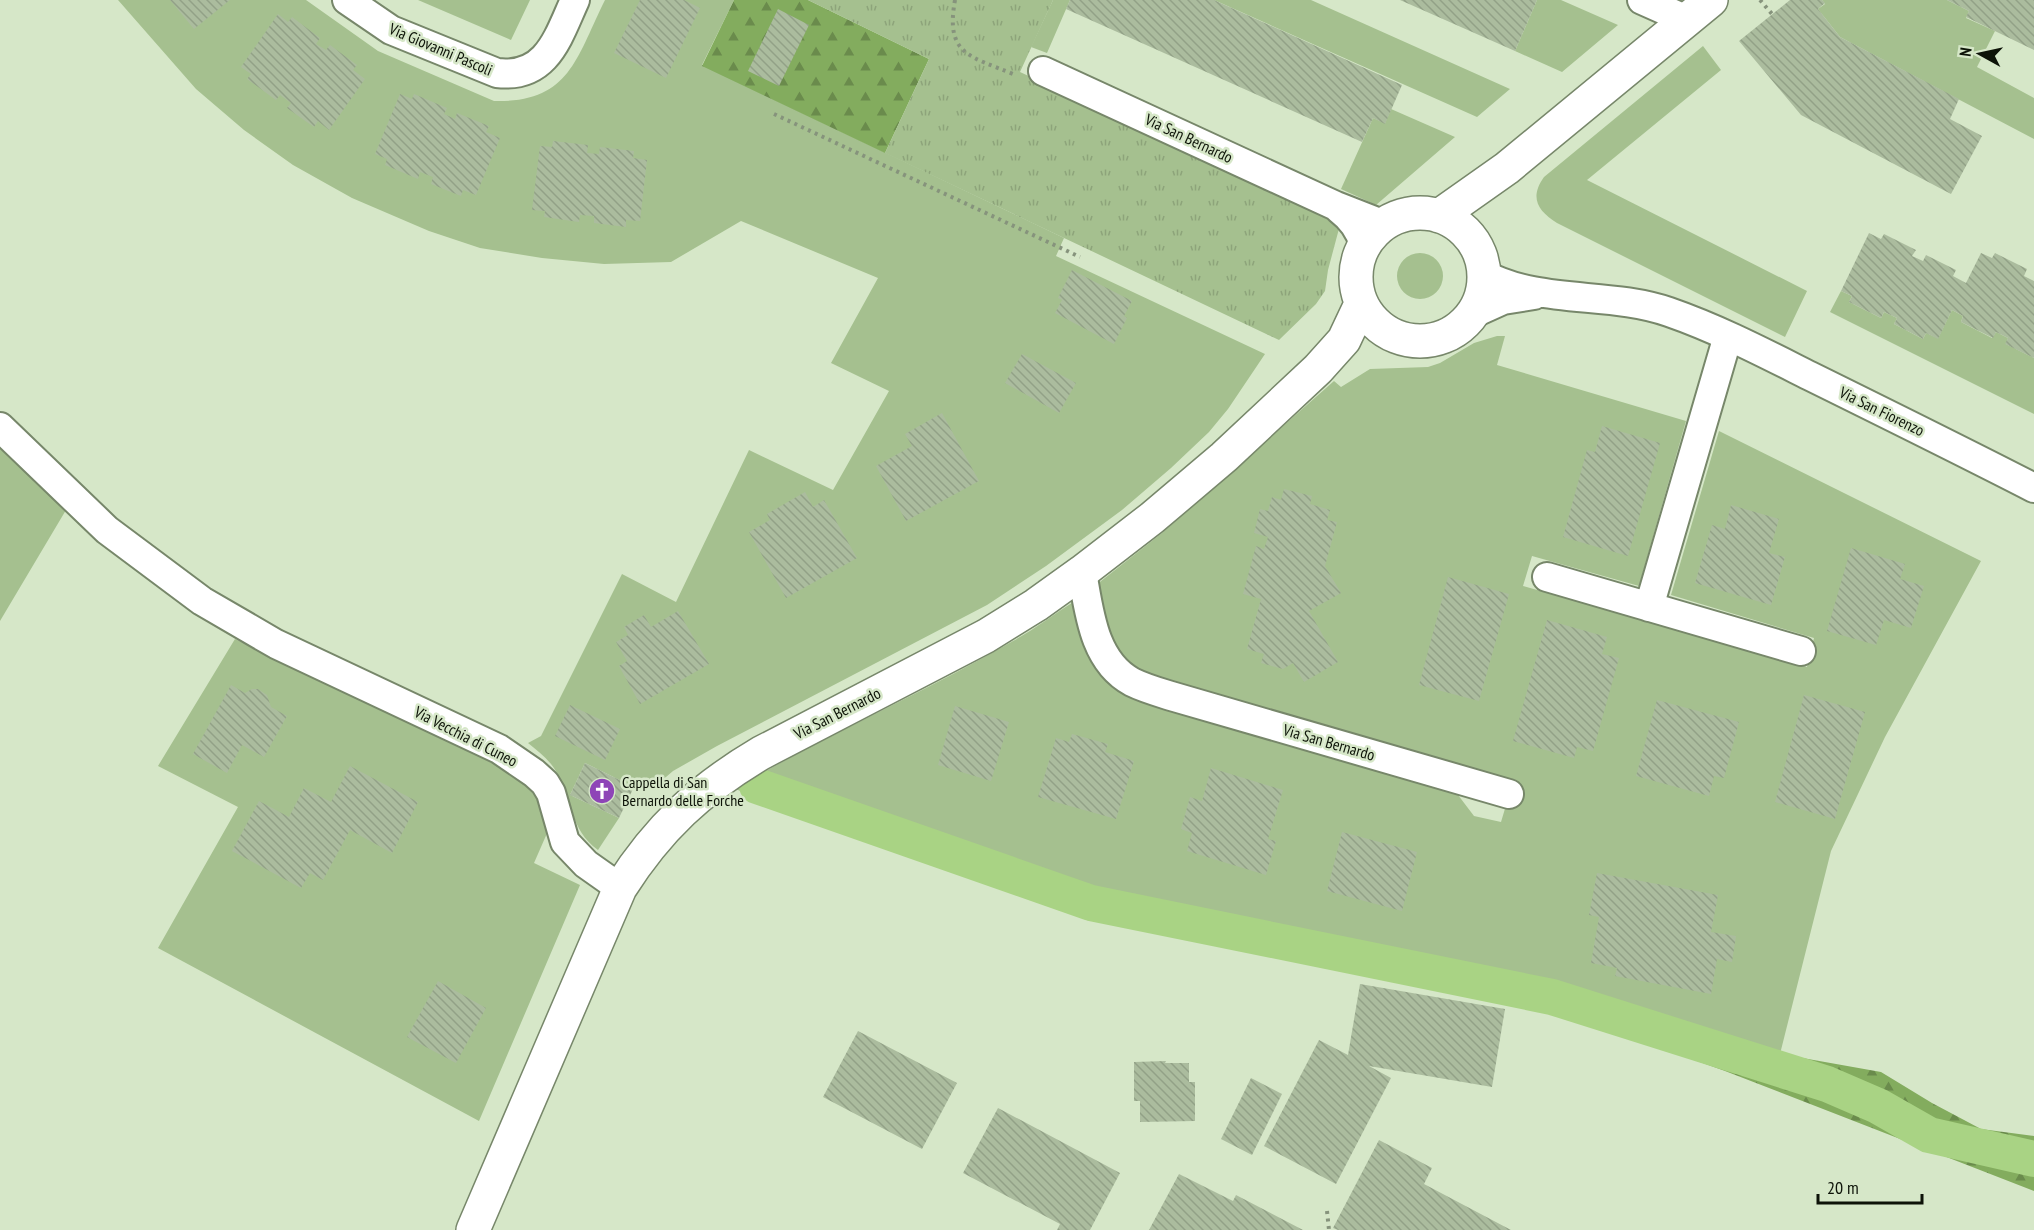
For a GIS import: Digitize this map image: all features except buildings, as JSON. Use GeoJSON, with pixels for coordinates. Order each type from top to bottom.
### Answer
{"type":"FeatureCollection","features":[{"type":"Feature","properties":{"kind":"street","name":"Via Giovanni Pascoli"},"geometry":{"type":"LineString","coordinates":[[347,0],[391,30],[412,40],[496,74],[509,75],[530,69],[542,61],[554,46],[575,0]]}},
{"type":"Feature","properties":{"kind":"street"},"geometry":{"type":"LineString","coordinates":[[1642,0],[1699,10]]}},
{"type":"Feature","properties":{"kind":"street"},"geometry":{"type":"LineString","coordinates":[[1439,216],[1508,168],[1699,10]]}},
{"type":"Feature","properties":{"kind":"street","name":"Via San Bernardo"},"geometry":{"type":"LineString","coordinates":[[1043,71],[1336,206],[1373,234]]}},
{"type":"Feature","properties":{"kind":"street"},"geometry":{"type":"LineString","coordinates":[[1471,239],[1474,221],[1482,204],[1508,168]]}},
{"type":"Feature","properties":{"kind":"street"},"geometry":{"type":"LineString","coordinates":[[1361,304],[1356,284],[1357,263],[1373,234],[1395,218],[1410,213],[1425,213],[1439,216],[1457,225],[1478,249],[1483,288],[1473,314]]}},
{"type":"Feature","properties":{"kind":"street","name":"Via San Fiorenzo"},"geometry":{"type":"LineString","coordinates":[[1483,274],[1512,287],[1545,294],[1639,304],[1675,314],[1728,336],[1916,427],[2034,488]]}},
{"type":"Feature","properties":{"kind":"street","name":"Via San Fiorenzo"},"geometry":{"type":"LineString","coordinates":[[1473,314],[1503,300],[1545,294]]}},
{"type":"Feature","properties":{"kind":"street","name":"Via San Bernardo"},"geometry":{"type":"LineString","coordinates":[[1361,304],[1368,317],[1391,335],[1414,341],[1436,339],[1456,330],[1473,314]]}},
{"type":"Feature","properties":{"kind":"street","name":"Via San Bernardo"},"geometry":{"type":"LineString","coordinates":[[620,888],[635,865],[683,809],[726,774],[761,753],[986,636],[1082,572],[1152,518],[1224,457],[1329,359],[1344,340],[1361,304]]}},
{"type":"Feature","properties":{"kind":"street","name":"Via San Bernardo"},"geometry":{"type":"LineString","coordinates":[[1329,359],[1353,347],[1391,335]]}},
{"type":"Feature","properties":{"kind":"street"},"geometry":{"type":"LineString","coordinates":[[1649,607],[1728,336]]}},
{"type":"Feature","properties":{"kind":"street","name":"Via Vecchia di Cuneo"},"geometry":{"type":"LineString","coordinates":[[0,427],[107,530],[202,601],[276,644],[499,749],[534,772],[545,783],[550,793],[564,842],[586,864],[620,888]]}},
{"type":"Feature","properties":{"kind":"street","name":"Via San Bernardo"},"geometry":{"type":"LineString","coordinates":[[1082,572],[1095,635],[1103,652],[1116,670],[1130,681],[1171,696],[1509,794]]}},
{"type":"Feature","properties":{"kind":"street"},"geometry":{"type":"LineString","coordinates":[[1546,578],[1801,651]]}},
{"type":"Feature","properties":{"kind":"street"},"geometry":{"type":"LineString","coordinates":[[474,1230],[620,888]]}},
{"type":"Feature","properties":{"kind":"path"},"geometry":{"type":"LineString","coordinates":[[955,0],[952,16],[953,35],[960,48],[968,54],[1013,74],[1024,75],[1043,71]]}},
{"type":"Feature","properties":{"kind":"path"},"geometry":{"type":"LineString","coordinates":[[1760,0],[1772,14]]}},
{"type":"Feature","properties":{"kind":"path"},"geometry":{"type":"LineString","coordinates":[[774,114],[1080,257]]}},
{"type":"Feature","properties":{"kind":"path"},"geometry":{"type":"LineString","coordinates":[[1327,1211],[1329,1230]]}},
{"type":"Feature","properties":{"kind":"green space"},"geometry":{"type":"Polygon","coordinates":[[[118,0],[306,0],[378,51],[494,101],[519,100],[539,94],[555,85],[577,58],[605,0],[734,0],[702,65],[1064,238],[1056,256],[1265,354],[1228,409],[1209,432],[1171,468],[1122,510],[1046,566],[987,605],[717,746],[673,771],[652,789],[637,782],[634,787],[585,763],[570,795],[619,818],[598,850],[589,842],[577,824],[554,768],[528,743],[541,736],[622,574],[676,602],[749,450],[833,490],[889,391],[831,363],[878,278],[741,221],[671,262],[604,264],[542,258],[480,248],[429,231],[352,198],[293,165],[244,130],[196,89],[118,0]]]}},
{"type":"Feature","properties":{"kind":"green space"},"geometry":{"type":"Polygon","coordinates":[[[418,0],[530,0],[511,40],[418,0]]]}},
{"type":"Feature","properties":{"kind":"green space"},"geometry":{"type":"Polygon","coordinates":[[[734,0],[808,0],[929,59],[885,153],[702,66],[734,0]]]}},
{"type":"Feature","properties":{"kind":"green space"},"geometry":{"type":"Polygon","coordinates":[[[808,0],[1053,0],[1020,72],[1334,217],[1340,225],[1325,291],[1316,304],[1279,340],[885,153],[929,59],[808,0]]]}},
{"type":"Feature","properties":{"kind":"green space"},"geometry":{"type":"Polygon","coordinates":[[[1053,0],[1070,0],[1047,53],[1031,47],[1053,0]]]}},
{"type":"Feature","properties":{"kind":"green space"},"geometry":{"type":"Polygon","coordinates":[[[1214,0],[1311,0],[1510,89],[1477,117],[1214,0]]]}},
{"type":"Feature","properties":{"kind":"green space"},"geometry":{"type":"Polygon","coordinates":[[[1537,0],[1561,0],[1618,25],[1562,72],[1515,51],[1537,0]]]}},
{"type":"Feature","properties":{"kind":"green space"},"geometry":{"type":"Polygon","coordinates":[[[1822,0],[1947,0],[1969,11],[1966,18],[1995,31],[1977,67],[2034,98],[2034,139],[1840,37],[1818,9],[1825,4],[1822,0]]]}},
{"type":"Feature","properties":{"kind":"green space"},"geometry":{"type":"Polygon","coordinates":[[[1703,46],[1721,70],[1587,180],[1807,291],[1785,337],[1557,223],[1545,214],[1538,203],[1537,191],[1544,177],[1703,46]]]}},
{"type":"Feature","properties":{"kind":"green space"},"geometry":{"type":"Polygon","coordinates":[[[1391,109],[1455,137],[1376,205],[1341,189],[1373,118],[1385,123],[1391,109]]]}},
{"type":"Feature","properties":{"kind":"green space"},"geometry":{"type":"Polygon","coordinates":[[[1420,253],[1436,260],[1443,276],[1436,292],[1420,299],[1404,292],[1397,276],[1404,260],[1420,253]]]}},
{"type":"Feature","properties":{"kind":"green space"},"geometry":{"type":"Polygon","coordinates":[[[1841,291],[1852,296],[1849,302],[1881,318],[1884,312],[1897,318],[1894,324],[1923,339],[1926,333],[1938,338],[1952,310],[1963,316],[1961,322],[1992,338],[1996,332],[2008,338],[2006,344],[2034,358],[2034,414],[1830,312],[1841,291]]]}},
{"type":"Feature","properties":{"kind":"green space"},"geometry":{"type":"Polygon","coordinates":[[[1505,336],[1497,365],[1686,421],[1639,586],[1532,556],[1523,586],[1807,667],[1814,638],[1671,595],[1719,431],[1981,561],[1885,737],[1831,851],[1780,1054],[1080,910],[735,789],[979,660],[1029,632],[1075,601],[1089,655],[1101,674],[1119,691],[1149,705],[1185,716],[1455,791],[1474,816],[1501,822],[1513,782],[1146,674],[1125,660],[1110,640],[1096,585],[1162,533],[1334,381],[1341,387],[1370,369],[1428,367],[1440,363],[1474,343],[1505,336]]]}},
{"type":"Feature","properties":{"kind":"green space"},"geometry":{"type":"Polygon","coordinates":[[[0,444],[66,510],[0,621],[0,444]]]}},
{"type":"Feature","properties":{"kind":"green space"},"geometry":{"type":"Polygon","coordinates":[[[235,639],[503,766],[522,780],[538,800],[548,831],[534,863],[580,885],[479,1121],[158,948],[238,807],[158,766],[235,639]]]}},
{"type":"Feature","properties":{"kind":"green space"},"geometry":{"type":"Polygon","coordinates":[[[1547,1007],[1881,1072],[1981,1129],[2034,1136],[2034,1191],[1725,1071],[1547,1007]]]}},
{"type":"Feature","properties":{"kind":"waterway"},"geometry":{"type":"LineString","coordinates":[[757,786],[1091,903],[1552,997],[1827,1084],[1878,1106],[1929,1135],[2034,1159]]}},
{"type":"Feature","properties":{"kind":"place","name":"Cappella di San Bernardo delle Forche"},"geometry":{"type":"Point","coordinates":[602,791]}}]}
